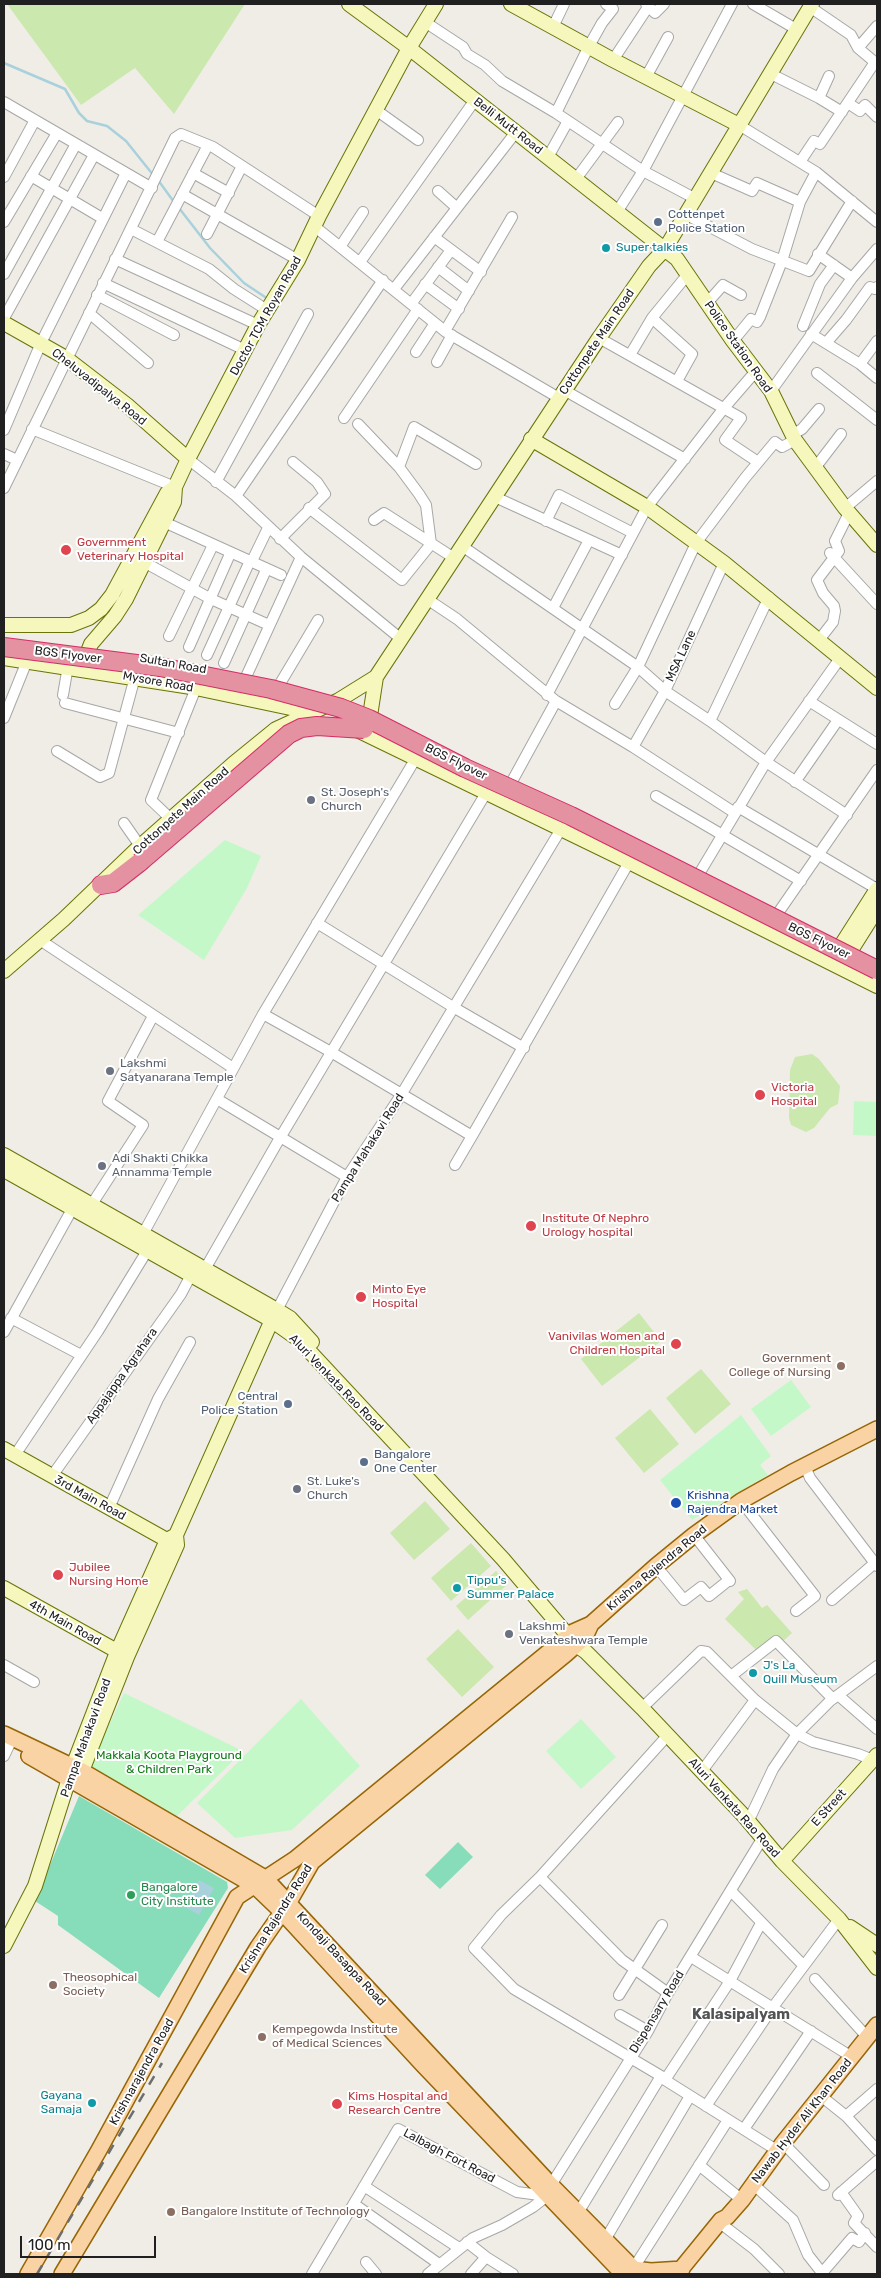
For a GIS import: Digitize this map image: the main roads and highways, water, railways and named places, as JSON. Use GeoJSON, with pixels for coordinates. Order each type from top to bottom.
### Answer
{"type":"FeatureCollection","features":[{"type":"Feature","properties":{"kind":"highway","name":"BGS Flyover"},"geometry":{"type":"LineString","coordinates":[[4,647],[160,667],[271,689],[341,708],[369,719],[465,768],[579,820],[877,970]]}},
{"type":"Feature","properties":{"kind":"highway","name":"BGS Flyover"},"geometry":{"type":"LineString","coordinates":[[4,652],[80,662],[269,699],[367,722],[462,778],[625,854],[877,978]]}},
{"type":"Feature","properties":{"kind":"highway"},"geometry":{"type":"LineString","coordinates":[[101,885],[113,883],[140,854],[289,734],[301,728],[367,722]]}},
{"type":"Feature","properties":{"kind":"main road","name":"Belli Mutt Road"},"geometry":{"type":"LineString","coordinates":[[349,4],[409,48],[665,249]]}},
{"type":"Feature","properties":{"kind":"main road","name":"Doctor TCM Royan Road"},"geometry":{"type":"LineString","coordinates":[[75,668],[92,641],[119,609],[175,499],[175,487],[188,459],[258,325],[298,260],[316,221],[409,48],[436,4]]}},
{"type":"Feature","properties":{"kind":"main road"},"geometry":{"type":"LineString","coordinates":[[511,4],[613,60],[739,125]]}},
{"type":"Feature","properties":{"kind":"main road","name":"Cottonpete Main Road"},"geometry":{"type":"LineString","coordinates":[[367,722],[376,677],[561,394],[650,266],[665,249],[811,6]]}},
{"type":"Feature","properties":{"kind":"main road","name":"Police Station Road"},"geometry":{"type":"LineString","coordinates":[[665,249],[677,259],[733,341],[771,391],[793,438],[847,511],[877,545]]}},
{"type":"Feature","properties":{"kind":"main road","name":"Cheluvadipalya Road"},"geometry":{"type":"LineString","coordinates":[[4,323],[66,358],[126,405],[188,459]]}},
{"type":"Feature","properties":{"kind":"main road"},"geometry":{"type":"LineString","coordinates":[[532,439],[647,507],[769,598],[877,688]]}},
{"type":"Feature","properties":{"kind":"main road","name":"BGS Flyover"},"geometry":{"type":"LineString","coordinates":[[4,625],[71,625],[89,618],[101,610],[112,595],[164,499],[175,487]]}},
{"type":"Feature","properties":{"kind":"main road","name":"Sultan Road"},"geometry":{"type":"LineString","coordinates":[[4,641],[141,659],[207,670],[340,700],[367,722],[638,843],[877,964]]}},
{"type":"Feature","properties":{"kind":"main road","name":"Mysore Road"},"geometry":{"type":"LineString","coordinates":[[4,658],[196,688],[314,713],[368,734],[877,986]]}},
{"type":"Feature","properties":{"kind":"main road","name":"Cottonpete Main Road"},"geometry":{"type":"LineString","coordinates":[[140,854],[171,819],[276,729],[340,700],[376,677]]}},
{"type":"Feature","properties":{"kind":"main road"},"geometry":{"type":"LineString","coordinates":[[276,729],[282,716],[282,687]]}},
{"type":"Feature","properties":{"kind":"main road"},"geometry":{"type":"LineString","coordinates":[[4,971],[101,885]]}},
{"type":"Feature","properties":{"kind":"main road"},"geometry":{"type":"LineString","coordinates":[[836,965],[877,889]]}},
{"type":"Feature","properties":{"kind":"main road"},"geometry":{"type":"LineString","coordinates":[[845,948],[877,909]]}},
{"type":"Feature","properties":{"kind":"main road","name":"Aluri Venkata Rao Road"},"geometry":{"type":"LineString","coordinates":[[4,1155],[147,1250],[190,1275],[296,1326],[529,1576],[577,1641]]}},
{"type":"Feature","properties":{"kind":"main road","name":"Aluri Venkata Rao Road"},"geometry":{"type":"LineString","coordinates":[[4,1170],[76,1203],[92,1204],[206,1269],[274,1315],[503,1559],[577,1641],[702,1771],[782,1861],[839,1919],[877,1968]]}},
{"type":"Feature","properties":{"kind":"main road","name":"Pampa Mahakavi Road"},"geometry":{"type":"LineString","coordinates":[[4,1946],[35,1886],[70,1770],[274,1315]]}},
{"type":"Feature","properties":{"kind":"main road","name":"Krishna Rajendra Road"},"geometry":{"type":"LineString","coordinates":[[260,1882],[295,1859],[577,1641],[585,1637],[592,1624],[656,1566],[694,1535],[741,1501],[877,1429]]}},
{"type":"Feature","properties":{"kind":"main road","name":"3rd Main Road"},"geometry":{"type":"LineString","coordinates":[[10,1452],[109,1508],[174,1540]]}},
{"type":"Feature","properties":{"kind":"main road","name":"4th Main Road"},"geometry":{"type":"LineString","coordinates":[[4,1588],[122,1654]]}},
{"type":"Feature","properties":{"kind":"main road","name":"Krishna Rajendra Road"},"geometry":{"type":"LineString","coordinates":[[62,2274],[312,1862],[577,1641]]}},
{"type":"Feature","properties":{"kind":"main road","name":"Kondaji Basappa Road"},"geometry":{"type":"LineString","coordinates":[[6,1743],[70,1770],[260,1882],[549,2191],[632,2272]]}},
{"type":"Feature","properties":{"kind":"main road","name":"E Street"},"geometry":{"type":"LineString","coordinates":[[782,1861],[875,1758]]}},
{"type":"Feature","properties":{"kind":"main road","name":"Krishnarajendra Road"},"geometry":{"type":"LineString","coordinates":[[28,2274],[100,2150],[237,1897],[260,1882]]}},
{"type":"Feature","properties":{"kind":"main road"},"geometry":{"type":"LineString","coordinates":[[839,1919],[877,1945]]}},
{"type":"Feature","properties":{"kind":"main road","name":"Nawab Hyder Ali Khan Road"},"geometry":{"type":"LineString","coordinates":[[684,2273],[742,2200],[780,2147],[877,2025]]}},
{"type":"Feature","properties":{"kind":"main road","name":"Kondaji Basappa Road"},"geometry":{"type":"LineString","coordinates":[[549,2191],[578,2213],[605,2240],[632,2272]]}},
{"type":"Feature","properties":{"kind":"main road"},"geometry":{"type":"LineString","coordinates":[[632,2272],[684,2273]]}},
{"type":"Feature","properties":{"kind":"water"},"geometry":{"type":"Polygon","coordinates":[[[199,1880],[214,1888],[199,1915],[183,1906],[199,1880]]]}},
{"type":"Feature","properties":{"kind":"waterway"},"geometry":{"type":"LineString","coordinates":[[4,63],[65,89],[79,113],[87,121],[107,126],[126,141],[154,176]]}},
{"type":"Feature","properties":{"kind":"waterway"},"geometry":{"type":"LineString","coordinates":[[158,180],[174,202]]}},
{"type":"Feature","properties":{"kind":"waterway"},"geometry":{"type":"LineString","coordinates":[[179,208],[210,248],[244,283],[268,299]]}},
{"type":"Feature","properties":{"kind":"railway"},"geometry":{"type":"LineString","coordinates":[[37,2274],[162,2063]]}},
{"type":"Feature","properties":{"kind":"place","name":"Cottenpet Police Station"},"geometry":{"type":"Point","coordinates":[658,222]}},
{"type":"Feature","properties":{"kind":"place","name":"Super talkies"},"geometry":{"type":"Point","coordinates":[606,248]}},
{"type":"Feature","properties":{"kind":"place","name":"Government Veterinary Hospital"},"geometry":{"type":"Point","coordinates":[66,550]}},
{"type":"Feature","properties":{"kind":"place","name":"St. Joseph's Church"},"geometry":{"type":"Point","coordinates":[311,800]}},
{"type":"Feature","properties":{"kind":"place","name":"Lakshmi Satyanarana Temple"},"geometry":{"type":"Point","coordinates":[110,1071]}},
{"type":"Feature","properties":{"kind":"place","name":"Victoria Hospital"},"geometry":{"type":"Point","coordinates":[760,1095]}},
{"type":"Feature","properties":{"kind":"place","name":"Adi Shakti Chikka Annamma Temple"},"geometry":{"type":"Point","coordinates":[102,1166]}},
{"type":"Feature","properties":{"kind":"place","name":"Institute Of Nephro Urology hospital"},"geometry":{"type":"Point","coordinates":[531,1226]}},
{"type":"Feature","properties":{"kind":"place","name":"Minto Eye Hospital"},"geometry":{"type":"Point","coordinates":[361,1297]}},
{"type":"Feature","properties":{"kind":"place","name":"Vanivilas Women and Children Hospital"},"geometry":{"type":"Point","coordinates":[676,1344]}},
{"type":"Feature","properties":{"kind":"place","name":"Government College of Nursing"},"geometry":{"type":"Point","coordinates":[841,1366]}},
{"type":"Feature","properties":{"kind":"place","name":"Central Police Station"},"geometry":{"type":"Point","coordinates":[288,1404]}},
{"type":"Feature","properties":{"kind":"place","name":"Bangalore One Center"},"geometry":{"type":"Point","coordinates":[364,1462]}},
{"type":"Feature","properties":{"kind":"place","name":"St. Luke's Church"},"geometry":{"type":"Point","coordinates":[297,1489]}},
{"type":"Feature","properties":{"kind":"place","name":"Krishna Rajendra Market"},"geometry":{"type":"Point","coordinates":[676,1503]}},
{"type":"Feature","properties":{"kind":"place","name":"Jubilee Nursing Home"},"geometry":{"type":"Point","coordinates":[58,1575]}},
{"type":"Feature","properties":{"kind":"place","name":"Tippu's Summer Palace"},"geometry":{"type":"Point","coordinates":[457,1588]}},
{"type":"Feature","properties":{"kind":"place","name":"Lakshmi Venkateshwara Temple"},"geometry":{"type":"Point","coordinates":[509,1634]}},
{"type":"Feature","properties":{"kind":"place","name":"J's La Quill Museum"},"geometry":{"type":"Point","coordinates":[753,1673]}},
{"type":"Feature","properties":{"kind":"place","name":"Bangalore City Institute"},"geometry":{"type":"Point","coordinates":[131,1895]}},
{"type":"Feature","properties":{"kind":"place","name":"Theosophical Society"},"geometry":{"type":"Point","coordinates":[53,1985]}},
{"type":"Feature","properties":{"kind":"place","name":"Kempegowda Institute of Medical Sciences"},"geometry":{"type":"Point","coordinates":[262,2037]}},
{"type":"Feature","properties":{"kind":"place","name":"Gayana Samaja"},"geometry":{"type":"Point","coordinates":[92,2103]}},
{"type":"Feature","properties":{"kind":"place","name":"Kims Hospital and Research Centre"},"geometry":{"type":"Point","coordinates":[337,2104]}},
{"type":"Feature","properties":{"kind":"place","name":"Bangalore Institute of Technology"},"geometry":{"type":"Point","coordinates":[171,2212]}},
{"type":"Feature","properties":{"kind":"district","name":"Kalasipalyam"},"geometry":{"type":"Point","coordinates":[741,2015]}},
{"type":"Feature","properties":{"kind":"park label","name":"Makkala Koota Playground & Children Park"},"geometry":{"type":"Point","coordinates":[169,1763]}}]}
